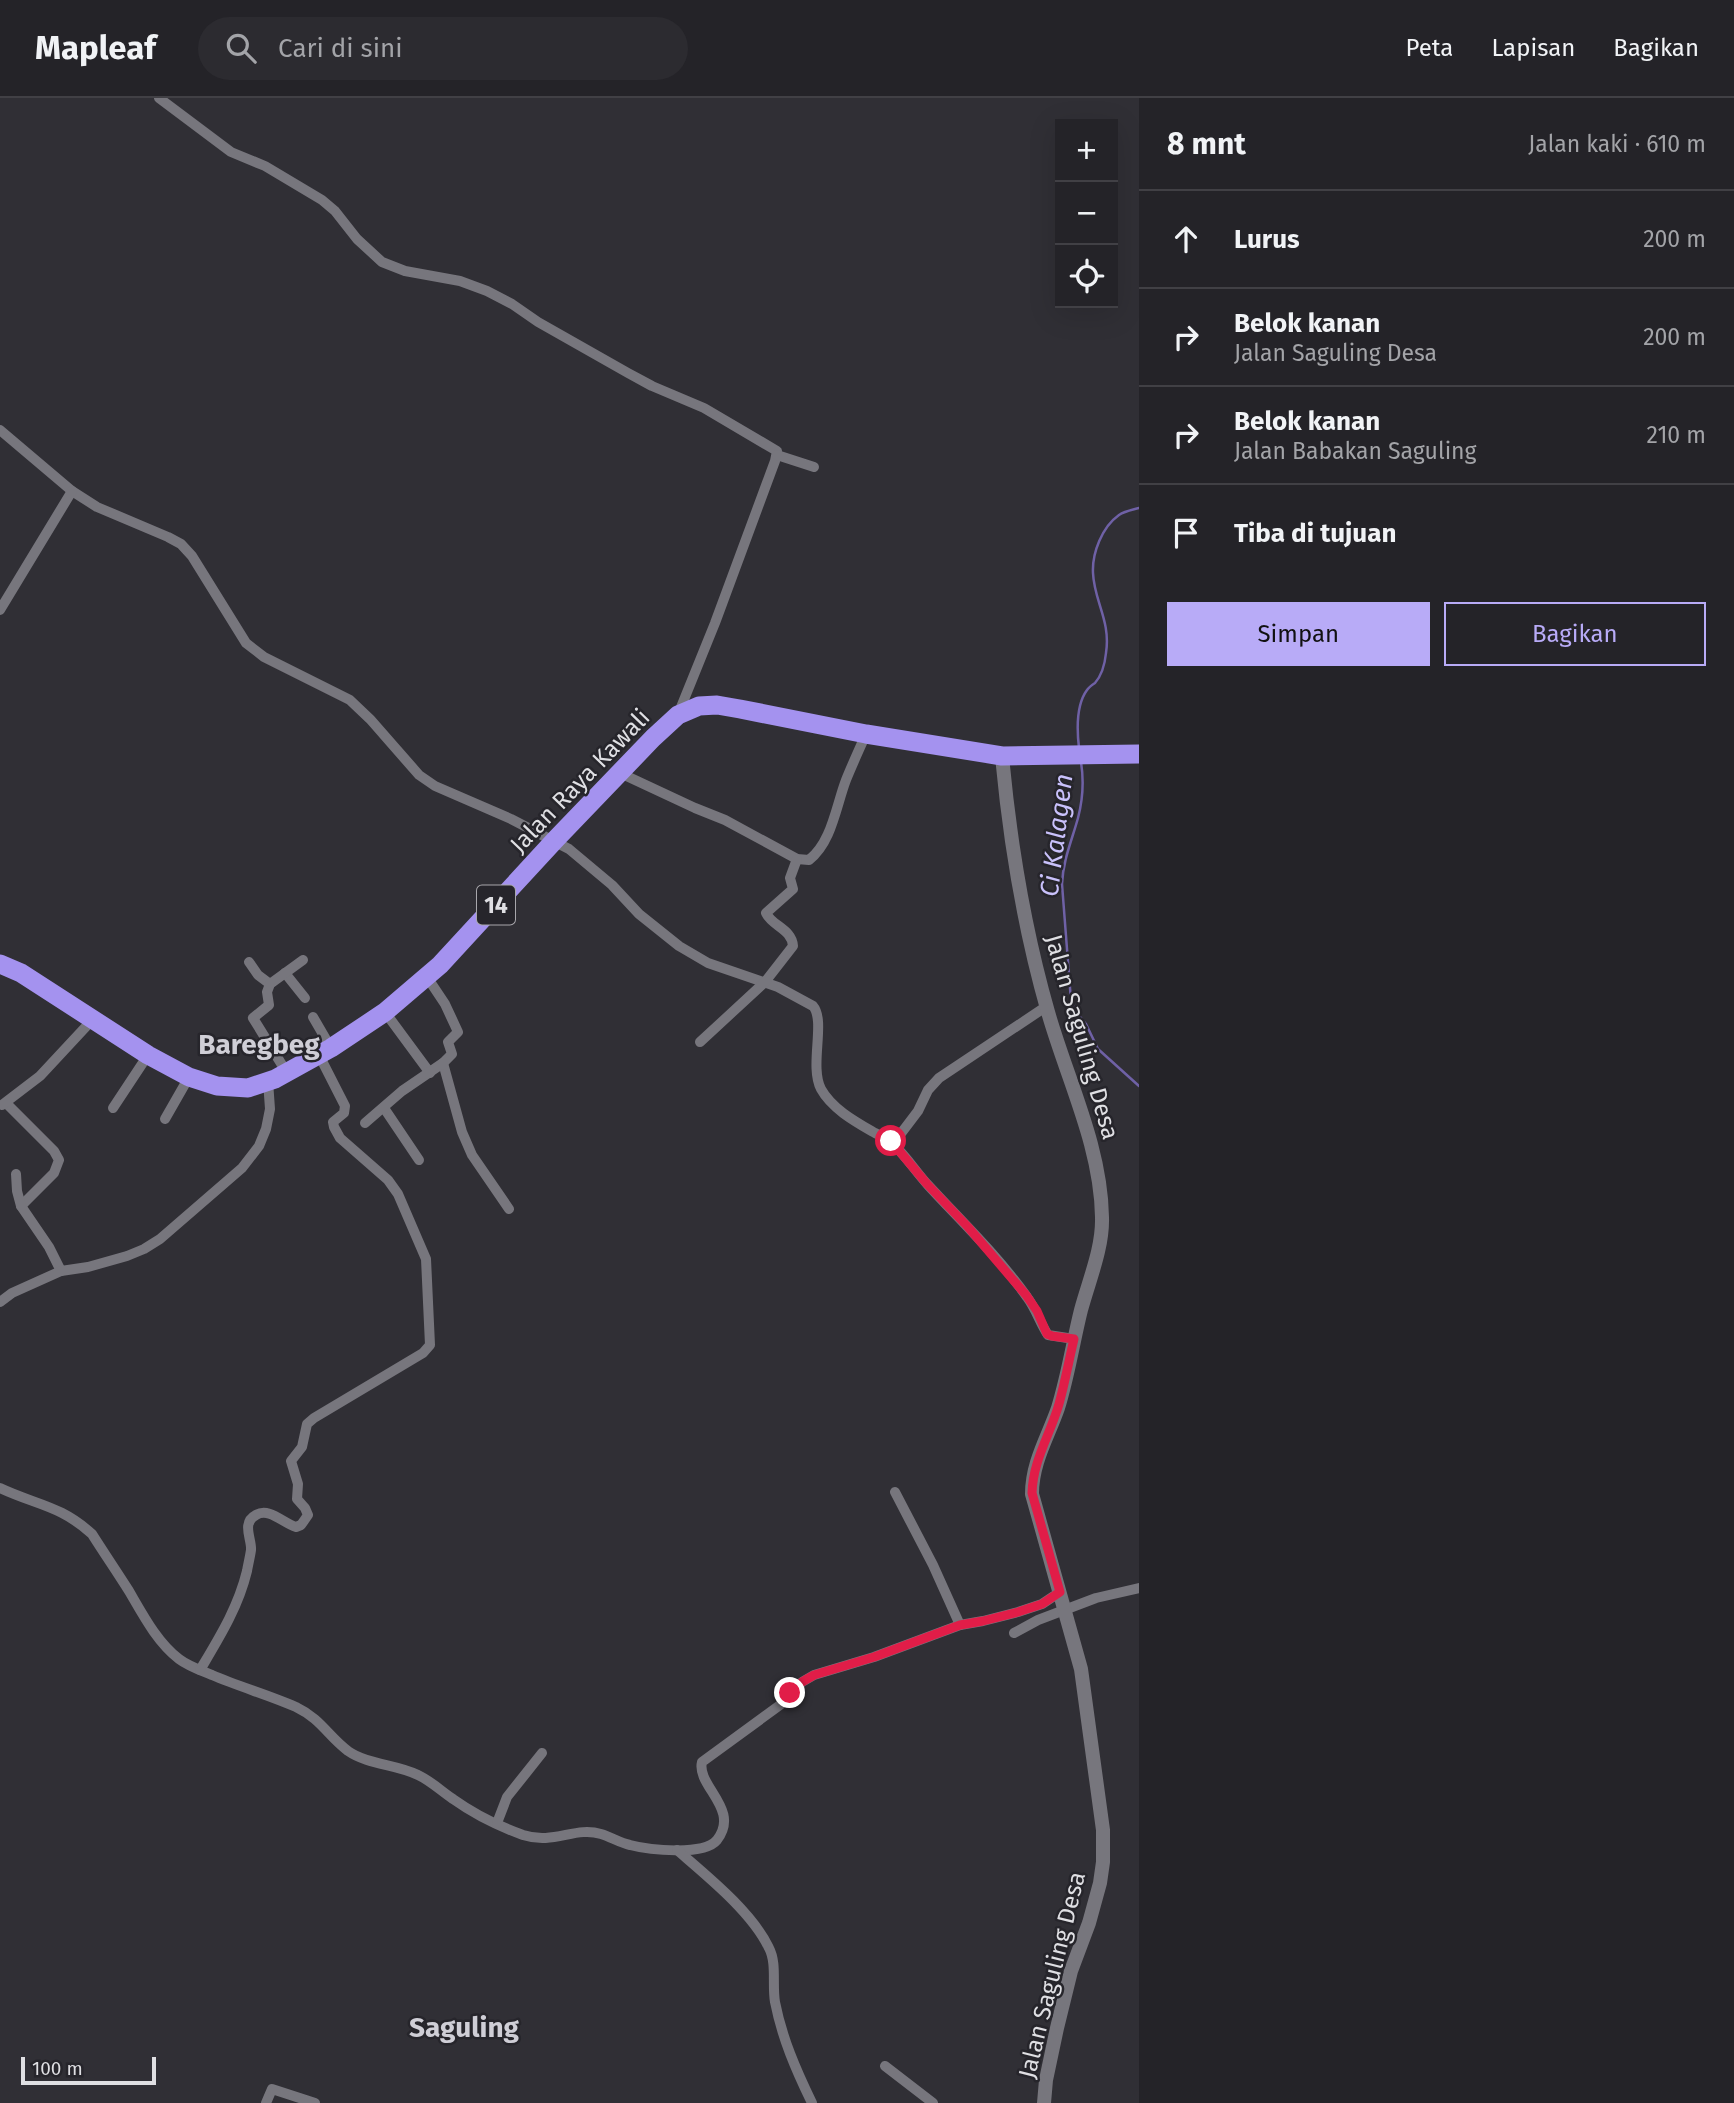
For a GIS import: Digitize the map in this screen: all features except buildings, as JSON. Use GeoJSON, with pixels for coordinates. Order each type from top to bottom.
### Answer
{"type":"FeatureCollection","features":[{"type":"Feature","properties":{"kind":"highway","name":"Jalan Raya Kawali"},"geometry":{"type":"LineString","coordinates":[[0,964],[20,973],[148,1055],[189,1077],[217,1086],[248,1088],[287,1073],[325,1052],[384,1012],[440,965],[555,840],[678,715],[699,706],[717,705],[866,734],[1002,756]]}},
{"type":"Feature","properties":{"kind":"highway","name":"14"},"geometry":{"type":"LineString","coordinates":[[1002,756],[1139,754]]}},
{"type":"Feature","properties":{"kind":"street"},"geometry":{"type":"LineString","coordinates":[[159,98],[231,152],[265,166],[321,200],[335,211],[357,239],[382,262],[405,271],[460,281],[487,291],[640,380],[715,415],[777,451],[715,623],[678,715]]}},
{"type":"Feature","properties":{"kind":"street"},"geometry":{"type":"LineString","coordinates":[[0,430],[72,491],[97,507],[181,544],[192,556],[246,643],[264,657],[350,701],[370,719],[419,775],[435,786],[555,840],[580,857],[639,914],[679,946],[708,963],[778,987],[816,1009],[816,1069],[821,1089],[852,1119],[891,1141],[1026,1295],[1047,1334],[1074,1339]]}},
{"type":"Feature","properties":{"kind":"street"},"geometry":{"type":"LineString","coordinates":[[777,455],[814,467]]}},
{"type":"Feature","properties":{"kind":"street"},"geometry":{"type":"LineString","coordinates":[[0,610],[72,491]]}},
{"type":"Feature","properties":{"kind":"street"},"geometry":{"type":"LineString","coordinates":[[620,773],[752,833],[797,859],[809,860],[822,845],[866,734]]}},
{"type":"Feature","properties":{"kind":"street","name":"Jalan Saguling Desa"},"geometry":{"type":"LineString","coordinates":[[1002,756],[1010,840],[1027,927],[1047,1006],[1073,1083],[1101,1189],[1102,1220],[1098,1251],[1059,1405],[1032,1477],[1032,1493],[1081,1669],[1103,1830],[1100,1883],[1057,2028],[1044,2103]]}},
{"type":"Feature","properties":{"kind":"street"},"geometry":{"type":"LineString","coordinates":[[701,1042],[765,982],[793,946],[790,935],[768,918],[766,912],[793,889],[790,878],[797,859]]}},
{"type":"Feature","properties":{"kind":"street"},"geometry":{"type":"LineString","coordinates":[[287,1073],[253,1018],[269,1005],[267,992],[270,984],[303,960]]}},
{"type":"Feature","properties":{"kind":"street"},"geometry":{"type":"LineString","coordinates":[[249,962],[258,975],[270,984]]}},
{"type":"Feature","properties":{"kind":"street"},"geometry":{"type":"LineString","coordinates":[[285,973],[304,998]]}},
{"type":"Feature","properties":{"kind":"street"},"geometry":{"type":"LineString","coordinates":[[365,1123],[402,1091],[443,1063],[452,1052],[448,1041],[458,1032],[445,1004],[427,976]]}},
{"type":"Feature","properties":{"kind":"street"},"geometry":{"type":"LineString","coordinates":[[891,1141],[896,1140],[918,1111],[928,1090],[939,1078],[1047,1006]]}},
{"type":"Feature","properties":{"kind":"street"},"geometry":{"type":"LineString","coordinates":[[384,1012],[430,1073]]}},
{"type":"Feature","properties":{"kind":"street"},"geometry":{"type":"LineString","coordinates":[[200,1670],[229,1622],[241,1592],[251,1546],[248,1528],[251,1519],[256,1514],[265,1513],[298,1527],[308,1515],[297,1499],[298,1484],[291,1463],[302,1447],[307,1424],[423,1353],[430,1345],[426,1259],[398,1194],[388,1180],[337,1134],[333,1122],[344,1113],[345,1106],[313,1017]]}},
{"type":"Feature","properties":{"kind":"street"},"geometry":{"type":"LineString","coordinates":[[21,1206],[54,1172],[59,1160],[54,1151],[3,1105],[40,1076],[93,1019]]}},
{"type":"Feature","properties":{"kind":"street"},"geometry":{"type":"LineString","coordinates":[[113,1108],[148,1055]]}},
{"type":"Feature","properties":{"kind":"street"},"geometry":{"type":"LineString","coordinates":[[443,1063],[459,1122],[472,1155],[509,1209]]}},
{"type":"Feature","properties":{"kind":"street"},"geometry":{"type":"LineString","coordinates":[[165,1119],[189,1077]]}},
{"type":"Feature","properties":{"kind":"street"},"geometry":{"type":"LineString","coordinates":[[0,1302],[12,1293],[61,1272],[88,1267],[144,1249],[160,1239],[242,1168],[259,1146],[267,1129],[270,1110],[268,1081]]}},
{"type":"Feature","properties":{"kind":"street"},"geometry":{"type":"LineString","coordinates":[[384,1108],[419,1160]]}},
{"type":"Feature","properties":{"kind":"street"},"geometry":{"type":"LineString","coordinates":[[16,1174],[21,1206],[49,1247],[61,1272]]}},
{"type":"Feature","properties":{"kind":"street"},"geometry":{"type":"LineString","coordinates":[[0,1488],[64,1513],[92,1534],[163,1643],[180,1660],[297,1708],[317,1719],[349,1752],[422,1776],[477,1814],[524,1835],[543,1839],[588,1830],[628,1845],[648,1849],[699,1849],[710,1845],[717,1841],[724,1818],[722,1808],[702,1772],[702,1762],[780,1705],[802,1682],[814,1675],[874,1657],[960,1625],[1042,1604],[1060,1592]]}},
{"type":"Feature","properties":{"kind":"street"},"geometry":{"type":"LineString","coordinates":[[895,1492],[933,1564],[960,1625]]}},
{"type":"Feature","properties":{"kind":"street"},"geometry":{"type":"LineString","coordinates":[[1014,1633],[1096,1598],[1139,1588]]}},
{"type":"Feature","properties":{"kind":"street"},"geometry":{"type":"LineString","coordinates":[[497,1824],[507,1797],[542,1753]]}},
{"type":"Feature","properties":{"kind":"street"},"geometry":{"type":"LineString","coordinates":[[677,1850],[720,1888],[757,1930],[771,1951],[775,2000],[783,2040],[812,2103]]}},
{"type":"Feature","properties":{"kind":"street"},"geometry":{"type":"LineString","coordinates":[[885,2066],[933,2103]]}},
{"type":"Feature","properties":{"kind":"street"},"geometry":{"type":"LineString","coordinates":[[266,2103],[272,2089],[316,2103]]}},
{"type":"Feature","properties":{"kind":"waterway","name":"Ci Kalagen"},"geometry":{"type":"LineString","coordinates":[[1079,748],[1079,710],[1083,696],[1101,673],[1107,642],[1094,583],[1094,557],[1103,533],[1113,520],[1124,512],[1139,508]]}},
{"type":"Feature","properties":{"kind":"waterway","name":"Ci Kalagen"},"geometry":{"type":"LineString","coordinates":[[1081,762],[1081,804],[1066,858],[1062,884],[1071,1001],[1098,1049],[1139,1086]]}},
{"type":"Feature","properties":{"kind":"district","name":"Baregbeg"},"geometry":{"type":"Point","coordinates":[259,1044]}},
{"type":"Feature","properties":{"kind":"district","name":"Saguling"},"geometry":{"type":"Point","coordinates":[464,2027]}},
{"type":"Feature","properties":{"kind":"route"},"geometry":{"type":"LineString","coordinates":[[790,1693],[814,1675],[874,1657],[960,1625],[1042,1604],[1060,1592],[1032,1493],[1032,1477],[1059,1405],[1074,1339],[1047,1334],[1026,1295],[891,1141]]}}]}
